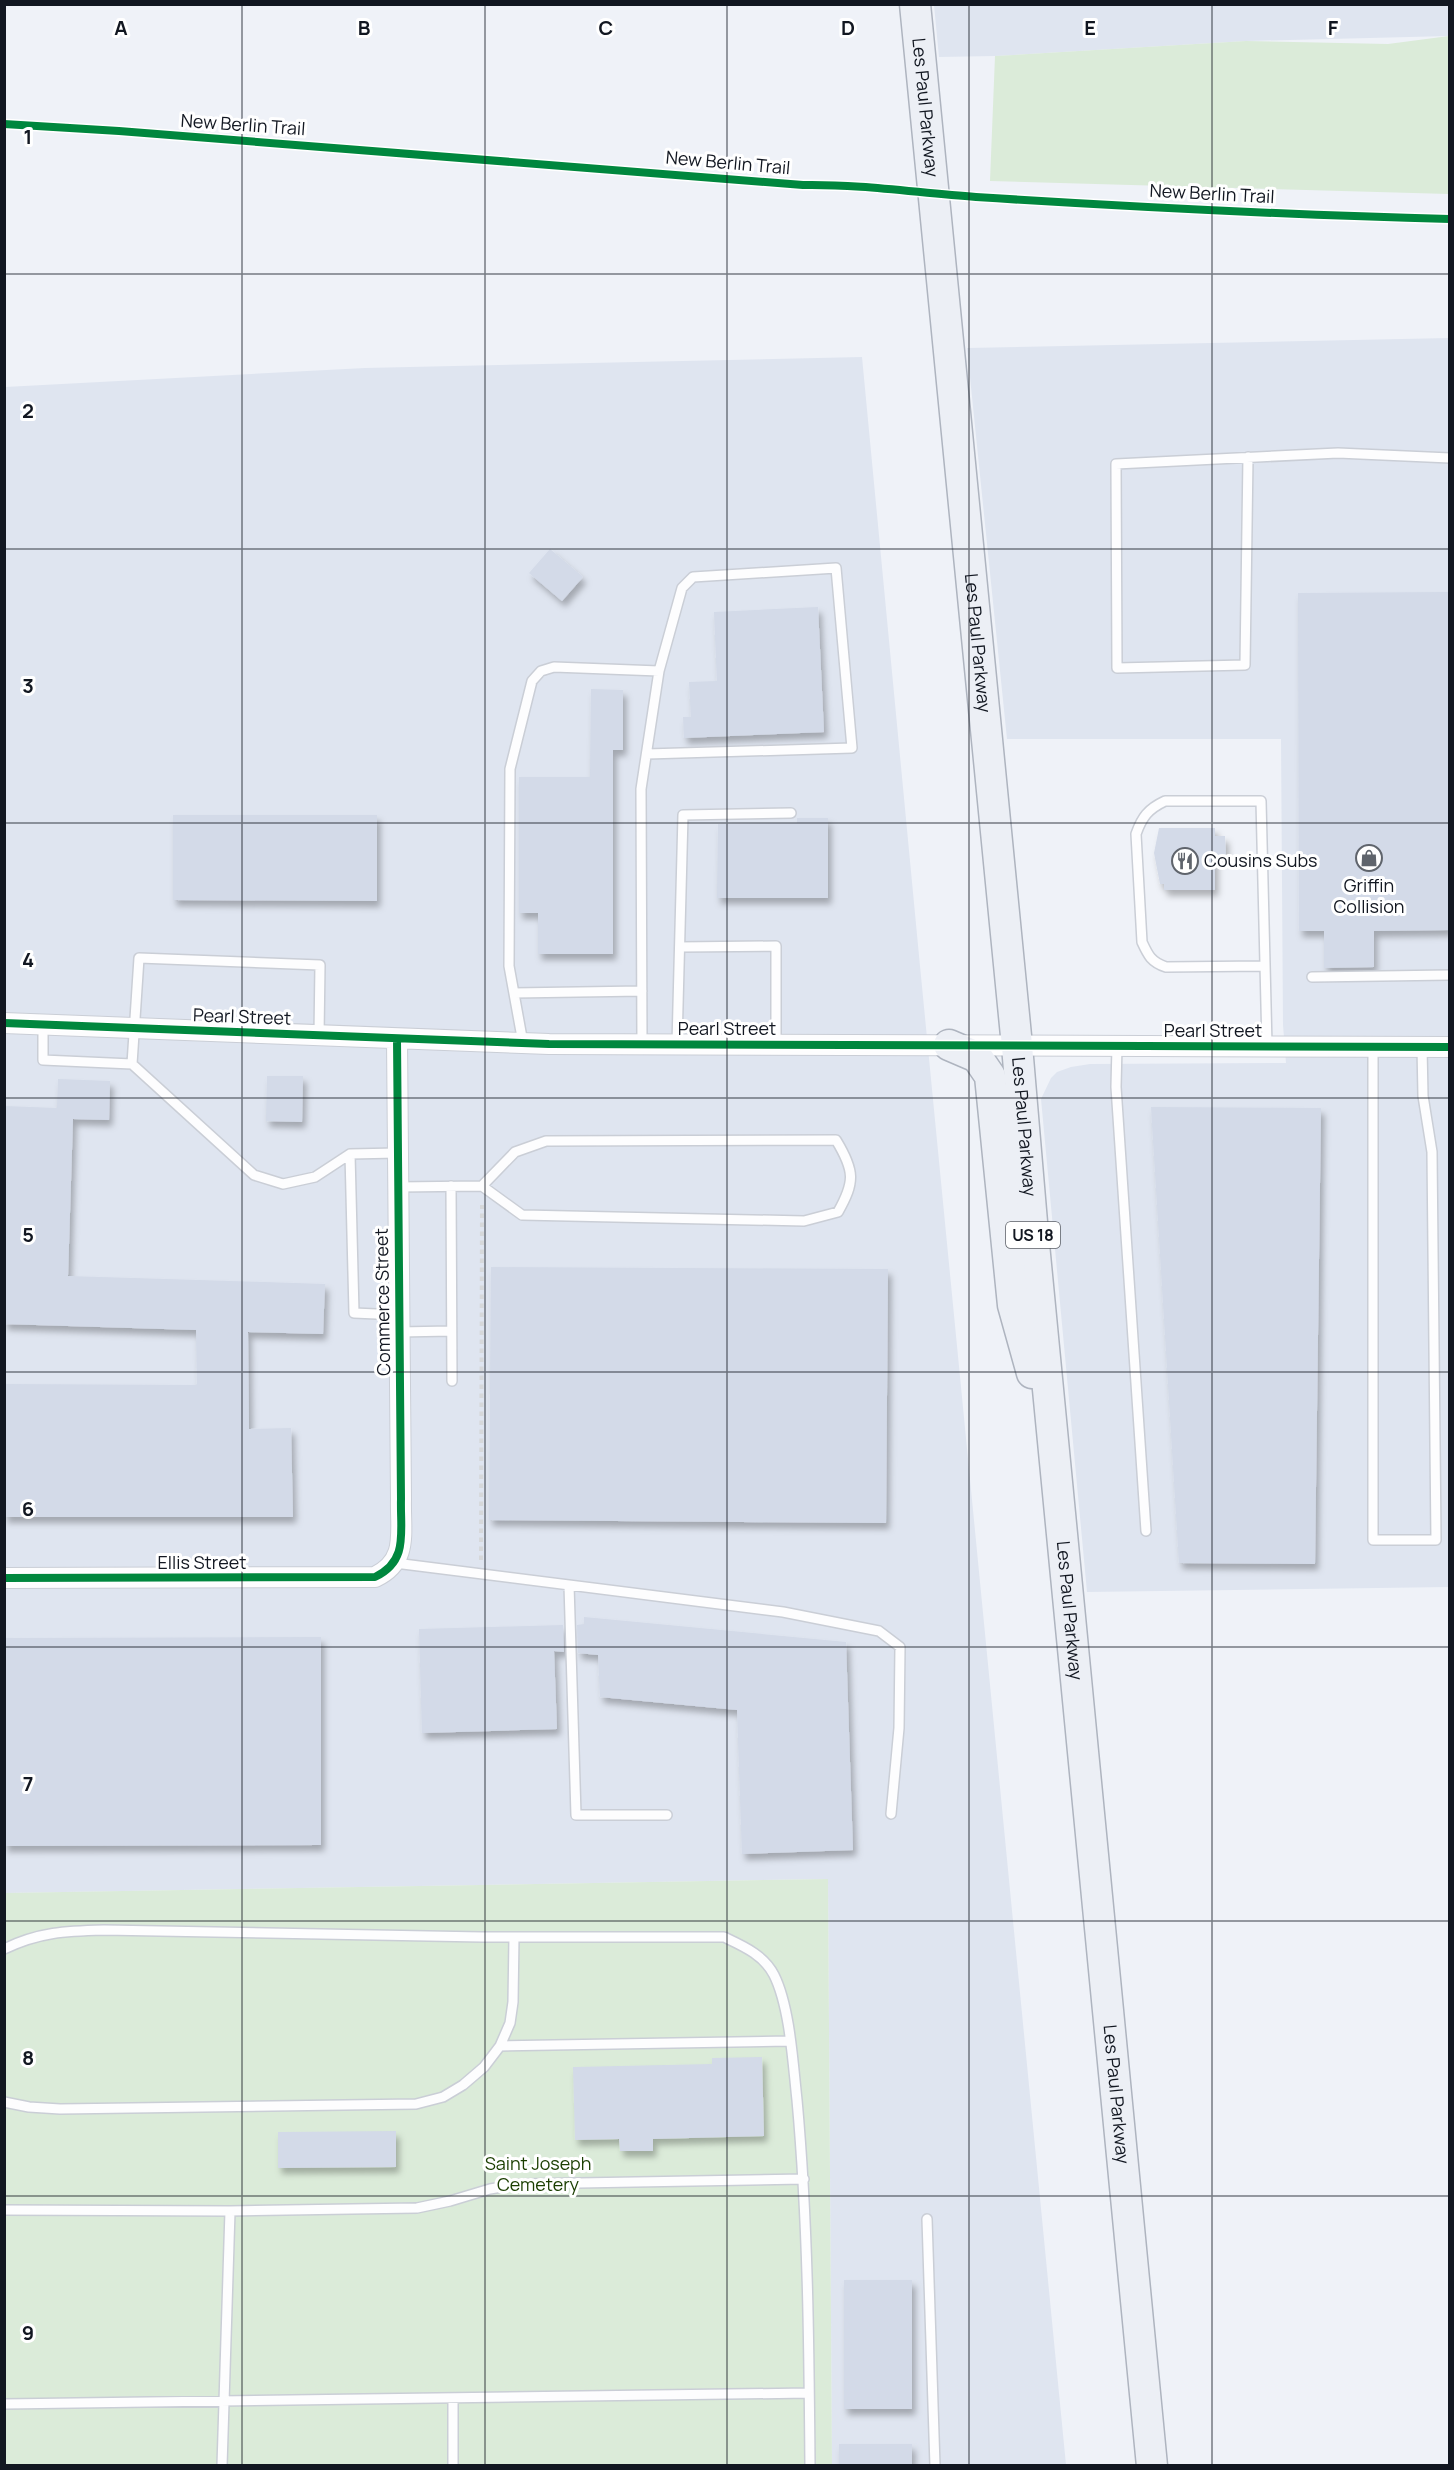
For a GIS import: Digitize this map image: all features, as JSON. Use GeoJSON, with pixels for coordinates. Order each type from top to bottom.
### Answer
{"type":"FeatureCollection","features":[{"type":"Feature","properties":{"kind":"main road","name":"Les Paul Parkway"},"geometry":{"type":"LineString","coordinates":[[915,4],[1152,2466]]}},
{"type":"Feature","properties":{"kind":"main road"},"geometry":{"type":"LineString","coordinates":[[949,1045],[977,1057],[990,1076],[1013,1305],[1054,1457]]}},
{"type":"Feature","properties":{"kind":"street","name":"Pearl Street"},"geometry":{"type":"LineString","coordinates":[[4,1023],[523,1043],[1449,1047]]}},
{"type":"Feature","properties":{"kind":"street","name":"Commerce Street"},"geometry":{"type":"LineString","coordinates":[[395,1563],[400,1550],[397,1039]]}},
{"type":"Feature","properties":{"kind":"street","name":"Ellis Street"},"geometry":{"type":"LineString","coordinates":[[4,1578],[375,1577],[387,1571],[395,1563]]}},
{"type":"Feature","properties":{"kind":"lane"},"geometry":{"type":"LineString","coordinates":[[1248,457],[1245,665],[1117,668],[1116,464],[1248,457],[1338,453],[1449,458]]}},
{"type":"Feature","properties":{"kind":"lane"},"geometry":{"type":"LineString","coordinates":[[642,1044],[641,789],[659,671],[682,588],[693,577],[836,568],[852,748],[647,754]]}},
{"type":"Feature","properties":{"kind":"lane"},"geometry":{"type":"LineString","coordinates":[[523,1043],[510,966],[510,769],[532,681],[541,671],[554,667],[659,671]]}},
{"type":"Feature","properties":{"kind":"lane"},"geometry":{"type":"LineString","coordinates":[[1264,966],[1166,967],[1150,958],[1142,942],[1136,834],[1141,819],[1151,807],[1165,801],[1261,801],[1267,1046]]}},
{"type":"Feature","properties":{"kind":"lane"},"geometry":{"type":"LineString","coordinates":[[677,1044],[683,815],[791,813]]}},
{"type":"Feature","properties":{"kind":"lane"},"geometry":{"type":"LineString","coordinates":[[680,947],[776,946],[776,1044]]}},
{"type":"Feature","properties":{"kind":"lane"},"geometry":{"type":"LineString","coordinates":[[132,1064],[139,958],[321,966],[319,1035]]}},
{"type":"Feature","properties":{"kind":"lane"},"geometry":{"type":"LineString","coordinates":[[1312,977],[1449,975]]}},
{"type":"Feature","properties":{"kind":"lane"},"geometry":{"type":"LineString","coordinates":[[514,993],[642,991]]}},
{"type":"Feature","properties":{"kind":"lane"},"geometry":{"type":"LineString","coordinates":[[43,1025],[43,1060],[132,1064],[254,1175],[283,1184],[315,1177],[350,1154],[397,1153]]}},
{"type":"Feature","properties":{"kind":"lane"},"geometry":{"type":"LineString","coordinates":[[1117,1046],[1116,1087],[1146,1531]]}},
{"type":"Feature","properties":{"kind":"lane"},"geometry":{"type":"LineString","coordinates":[[1373,1046],[1373,1540],[1436,1540],[1432,1152],[1423,1096],[1422,1047]]}},
{"type":"Feature","properties":{"kind":"lane"},"geometry":{"type":"LineString","coordinates":[[397,1187],[482,1186],[522,1215],[804,1221],[837,1212],[851,1189],[849,1160],[836,1140],[546,1141],[516,1152],[482,1186]]}},
{"type":"Feature","properties":{"kind":"lane"},"geometry":{"type":"LineString","coordinates":[[350,1154],[354,1313],[451,1331]]}},
{"type":"Feature","properties":{"kind":"lane"},"geometry":{"type":"LineString","coordinates":[[450,1186],[452,1381]]}},
{"type":"Feature","properties":{"kind":"lane"},"geometry":{"type":"LineString","coordinates":[[395,1563],[783,1612],[879,1631],[900,1647],[899,1728],[891,1814]]}},
{"type":"Feature","properties":{"kind":"lane"},"geometry":{"type":"LineString","coordinates":[[569,1585],[576,1815],[667,1815]]}},
{"type":"Feature","properties":{"kind":"lane"},"geometry":{"type":"LineString","coordinates":[[4,1949],[26,1938],[64,1931],[104,1930],[514,1937],[724,1937],[762,1958],[773,1972],[780,1989],[789,2041],[804,2179],[810,2466]]}},
{"type":"Feature","properties":{"kind":"lane"},"geometry":{"type":"LineString","coordinates":[[4,2102],[29,2107],[60,2109],[416,2104],[443,2097],[463,2085],[484,2067],[500,2046],[510,2023],[513,2002],[514,1937]]}},
{"type":"Feature","properties":{"kind":"lane"},"geometry":{"type":"LineString","coordinates":[[500,2046],[789,2041]]}},
{"type":"Feature","properties":{"kind":"lane"},"geometry":{"type":"LineString","coordinates":[[4,2210],[230,2211],[417,2208],[490,2189],[520,2184],[804,2179]]}},
{"type":"Feature","properties":{"kind":"lane"},"geometry":{"type":"LineString","coordinates":[[222,2466],[230,2211]]}},
{"type":"Feature","properties":{"kind":"lane"},"geometry":{"type":"LineString","coordinates":[[927,2219],[935,2466]]}},
{"type":"Feature","properties":{"kind":"lane"},"geometry":{"type":"LineString","coordinates":[[4,2404],[809,2393]]}},
{"type":"Feature","properties":{"kind":"lane"},"geometry":{"type":"LineString","coordinates":[[453,2398],[453,2466]]}},
{"type":"Feature","properties":{"kind":"path"},"geometry":{"type":"LineString","coordinates":[[481,1538],[482,1186]]}},
{"type":"Feature","properties":{"kind":"shaded area"},"geometry":{"type":"Polygon","coordinates":[[[934,5],[1449,5],[1449,36],[1246,41],[995,56],[939,57],[934,5]]]}},
{"type":"Feature","properties":{"kind":"shaded area"},"geometry":{"type":"Polygon","coordinates":[[[1449,338],[1449,1587],[1087,1592],[1041,1099],[1051,1078],[1057,1072],[1090,1064],[1286,1063],[1283,1025],[1281,739],[1007,739],[967,348],[1449,338]]]}},
{"type":"Feature","properties":{"kind":"shaded area"},"geometry":{"type":"Polygon","coordinates":[[[862,357],[1066,2465],[832,2465],[828,1879],[5,1893],[5,387],[365,368],[862,357]]]}},
{"type":"Feature","properties":{"kind":"green space"},"geometry":{"type":"Polygon","coordinates":[[[1449,36],[1449,194],[990,181],[995,56],[1246,41],[1388,44],[1449,36]]]}},
{"type":"Feature","properties":{"kind":"green space","name":"Saint Joseph Cemetery"},"geometry":{"type":"Polygon","coordinates":[[[828,1879],[832,2465],[5,2465],[4,1893],[828,1879]]]}},
{"type":"Feature","properties":{"kind":"building"},"geometry":{"type":"Polygon","coordinates":[[[550,549],[583,577],[562,601],[529,573],[550,549]]]}},
{"type":"Feature","properties":{"kind":"building"},"geometry":{"type":"Polygon","coordinates":[[[1449,592],[1449,930],[1374,931],[1374,967],[1324,968],[1324,931],[1299,931],[1298,593],[1449,592]]]}},
{"type":"Feature","properties":{"kind":"building"},"geometry":{"type":"Polygon","coordinates":[[[818,607],[824,732],[684,738],[683,717],[691,717],[689,682],[717,681],[714,612],[818,607]]]}},
{"type":"Feature","properties":{"kind":"building"},"geometry":{"type":"Polygon","coordinates":[[[591,689],[623,690],[623,750],[613,750],[613,954],[538,954],[538,913],[519,913],[519,777],[590,777],[591,689]]]}},
{"type":"Feature","properties":{"kind":"building"},"geometry":{"type":"Polygon","coordinates":[[[173,815],[377,815],[377,901],[173,900],[173,815]]]}},
{"type":"Feature","properties":{"kind":"building"},"geometry":{"type":"Polygon","coordinates":[[[797,818],[828,818],[828,898],[717,898],[718,824],[797,823],[797,818]]]}},
{"type":"Feature","properties":{"kind":"building","name":"Cousins Subs"},"geometry":{"type":"Polygon","coordinates":[[[1159,828],[1215,828],[1215,836],[1225,836],[1226,857],[1215,857],[1215,890],[1164,890],[1164,884],[1160,884],[1154,853],[1159,828]]]}},
{"type":"Feature","properties":{"kind":"building"},"geometry":{"type":"Polygon","coordinates":[[[267,1076],[303,1076],[302,1122],[266,1121],[267,1076]]]}},
{"type":"Feature","properties":{"kind":"building"},"geometry":{"type":"Polygon","coordinates":[[[58,1079],[110,1081],[109,1120],[73,1119],[68,1276],[325,1284],[323,1334],[248,1332],[249,1429],[291,1428],[293,1517],[4,1517],[4,1384],[197,1385],[196,1330],[4,1324],[4,1106],[57,1108],[58,1079]]]}},
{"type":"Feature","properties":{"kind":"building"},"geometry":{"type":"Polygon","coordinates":[[[1151,1107],[1321,1108],[1315,1564],[1179,1563],[1151,1107]]]}},
{"type":"Feature","properties":{"kind":"building"},"geometry":{"type":"Polygon","coordinates":[[[491,1267],[888,1269],[886,1523],[489,1520],[491,1267]]]}},
{"type":"Feature","properties":{"kind":"building"},"geometry":{"type":"Polygon","coordinates":[[[584,1617],[846,1642],[853,1850],[742,1854],[737,1710],[600,1697],[598,1655],[578,1653],[577,1625],[584,1624],[584,1617]]]}},
{"type":"Feature","properties":{"kind":"building"},"geometry":{"type":"Polygon","coordinates":[[[563,1625],[564,1652],[554,1651],[557,1729],[422,1733],[419,1629],[563,1625]]]}},
{"type":"Feature","properties":{"kind":"building"},"geometry":{"type":"Polygon","coordinates":[[[321,1637],[321,1845],[4,1846],[4,1638],[321,1637]]]}},
{"type":"Feature","properties":{"kind":"building"},"geometry":{"type":"Polygon","coordinates":[[[762,2057],[764,2136],[653,2139],[653,2151],[620,2151],[619,2139],[575,2140],[573,2067],[712,2064],[712,2058],[762,2057]]]}},
{"type":"Feature","properties":{"kind":"building"},"geometry":{"type":"Polygon","coordinates":[[[396,2131],[396,2167],[278,2168],[278,2132],[396,2131]]]}},
{"type":"Feature","properties":{"kind":"building"},"geometry":{"type":"Polygon","coordinates":[[[844,2280],[912,2280],[912,2409],[844,2409],[844,2280]]]}},
{"type":"Feature","properties":{"kind":"building"},"geometry":{"type":"Polygon","coordinates":[[[839,2444],[912,2444],[912,2466],[839,2466],[839,2444]]]}},
{"type":"Feature","properties":{"kind":"cycle path","name":"New Berlin Trail"},"geometry":{"type":"LineString","coordinates":[[4,124],[803,185],[868,187],[976,197],[1213,210],[1450,219]]}},
{"type":"Feature","properties":{"kind":"cycle path"},"geometry":{"type":"LineString","coordinates":[[4,1023],[549,1044],[1450,1047]]}},
{"type":"Feature","properties":{"kind":"cycle path"},"geometry":{"type":"LineString","coordinates":[[4,1578],[375,1577],[393,1563],[398,1554],[401,1534],[397,1039]]}},
{"type":"Feature","properties":{"kind":"place","name":"Griffin Collision"},"geometry":{"type":"Point","coordinates":[1369,858]}},
{"type":"Feature","properties":{"kind":"place","name":"Cousins Subs"},"geometry":{"type":"Point","coordinates":[1185,861]}}]}
